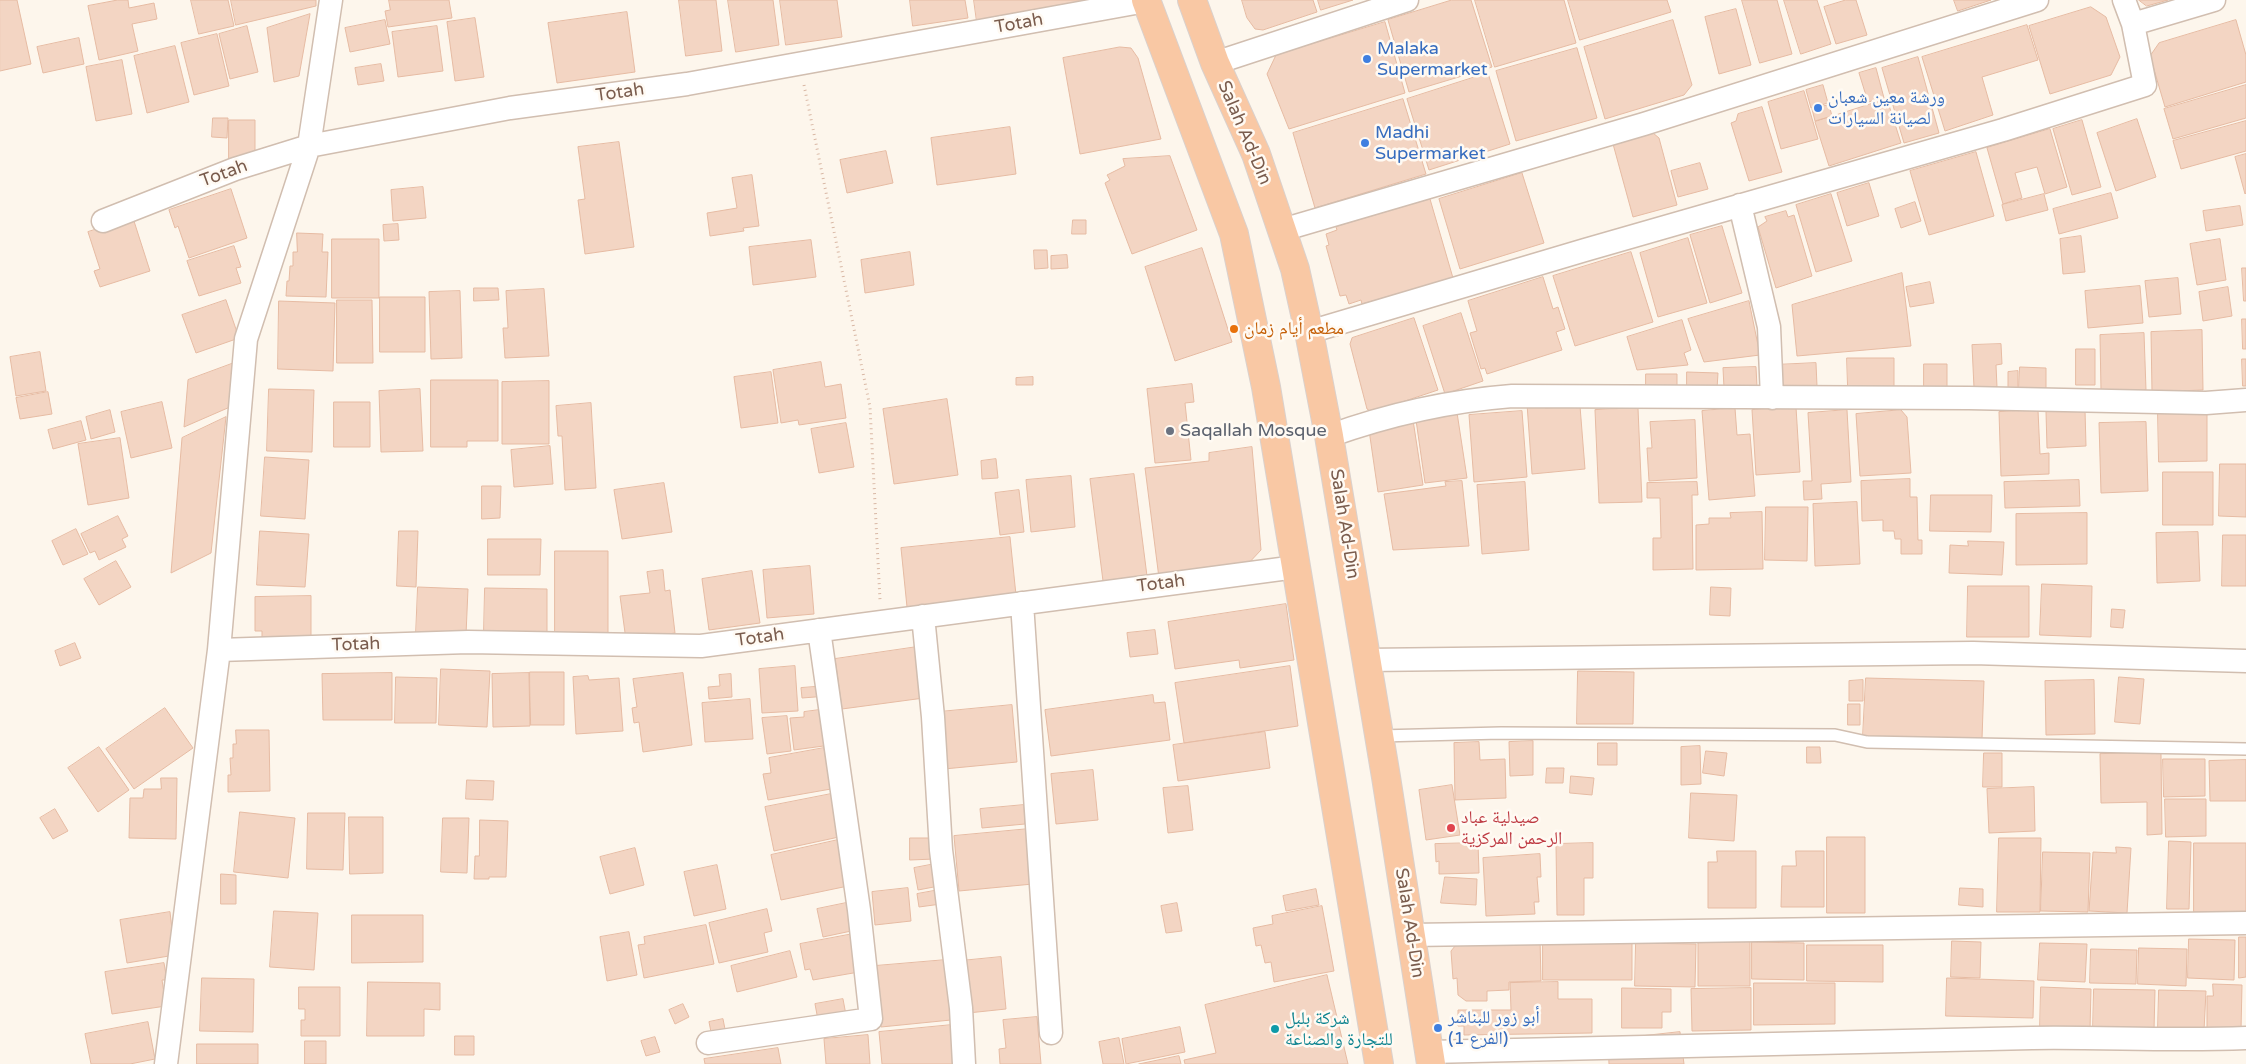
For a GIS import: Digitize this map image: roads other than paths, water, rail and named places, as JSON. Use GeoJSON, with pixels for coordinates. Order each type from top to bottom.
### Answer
{"type":"FeatureCollection","features":[{"type":"Feature","properties":{"kind":"highway"},"geometry":{"type":"LineString","coordinates":[[1146,0],[1234,234],[1266,387],[1378,1064]]}},
{"type":"Feature","properties":{"kind":"highway","name":"Salah Ad-Din"},"geometry":{"type":"LineString","coordinates":[[1192,0],[1215,63],[1256,154],[1295,269],[1329,436],[1430,1058]]}},
{"type":"Feature","properties":{"kind":"street"},"geometry":{"type":"LineString","coordinates":[[166,1064],[220,650],[246,338],[309,146],[331,0]]}},
{"type":"Feature","properties":{"kind":"street","name":"Totah"},"geometry":{"type":"LineString","coordinates":[[103,221],[235,168],[309,146],[510,108],[687,84],[1146,0]]}},
{"type":"Feature","properties":{"kind":"street"},"geometry":{"type":"LineString","coordinates":[[1215,63],[1407,0]]}},
{"type":"Feature","properties":{"kind":"street"},"geometry":{"type":"LineString","coordinates":[[1282,230],[1654,121],[2037,0]]}},
{"type":"Feature","properties":{"kind":"street"},"geometry":{"type":"LineString","coordinates":[[1309,332],[2003,130],[2145,85],[2133,24],[2124,0]]}},
{"type":"Feature","properties":{"kind":"street"},"geometry":{"type":"LineString","coordinates":[[2133,24],[2214,0]]}},
{"type":"Feature","properties":{"kind":"street"},"geometry":{"type":"LineString","coordinates":[[1740,206],[1769,327],[1772,398]]}},
{"type":"Feature","properties":{"kind":"street"},"geometry":{"type":"LineString","coordinates":[[1329,436],[1410,411],[1465,400],[1512,396],[1969,398],[2206,403],[2246,400]]}},
{"type":"Feature","properties":{"kind":"street","name":"Totah"},"geometry":{"type":"LineString","coordinates":[[220,650],[468,642],[701,646],[1296,567]]}},
{"type":"Feature","properties":{"kind":"street"},"geometry":{"type":"LineString","coordinates":[[1022,603],[1051,1033]]}},
{"type":"Feature","properties":{"kind":"street"},"geometry":{"type":"LineString","coordinates":[[923,616],[933,717],[941,850],[961,1008],[964,1064]]}},
{"type":"Feature","properties":{"kind":"street"},"geometry":{"type":"LineString","coordinates":[[708,1043],[871,1019],[858,900],[819,630]]}},
{"type":"Feature","properties":{"kind":"street"},"geometry":{"type":"LineString","coordinates":[[1366,660],[1973,653],[2246,661]]}},
{"type":"Feature","properties":{"kind":"street"},"geometry":{"type":"LineString","coordinates":[[1410,935],[2246,923]]}},
{"type":"Feature","properties":{"kind":"street"},"geometry":{"type":"LineString","coordinates":[[1430,1058],[1809,1042],[2092,1037],[2199,1040],[2246,1038]]}},
{"type":"Feature","properties":{"kind":"lane"},"geometry":{"type":"LineString","coordinates":[[1379,736],[1501,733],[1835,735],[1868,742],[2246,749]]}},
{"type":"Feature","properties":{"kind":"place","name":"Malaka Supermarket"},"geometry":{"type":"Point","coordinates":[1367,59]}},
{"type":"Feature","properties":{"kind":"place","name":"ورشة معين شعبان لصيانة السيارات"},"geometry":{"type":"Point","coordinates":[1818,108]}},
{"type":"Feature","properties":{"kind":"place","name":"Madhi Supermarket"},"geometry":{"type":"Point","coordinates":[1365,143]}},
{"type":"Feature","properties":{"kind":"place","name":"مطعم أيام زمان"},"geometry":{"type":"Point","coordinates":[1234,329]}},
{"type":"Feature","properties":{"kind":"place","name":"Saqallah Mosque"},"geometry":{"type":"Point","coordinates":[1170,431]}},
{"type":"Feature","properties":{"kind":"place","name":"صيدلية عباد الرحمن المركزية"},"geometry":{"type":"Point","coordinates":[1451,828]}},
{"type":"Feature","properties":{"kind":"place","name":"أبو زور للبناشر (الفرع 1)"},"geometry":{"type":"Point","coordinates":[1438,1028]}},
{"type":"Feature","properties":{"kind":"place","name":"شركة بلبل للتجارة والصناعة"},"geometry":{"type":"Point","coordinates":[1275,1029]}}]}
